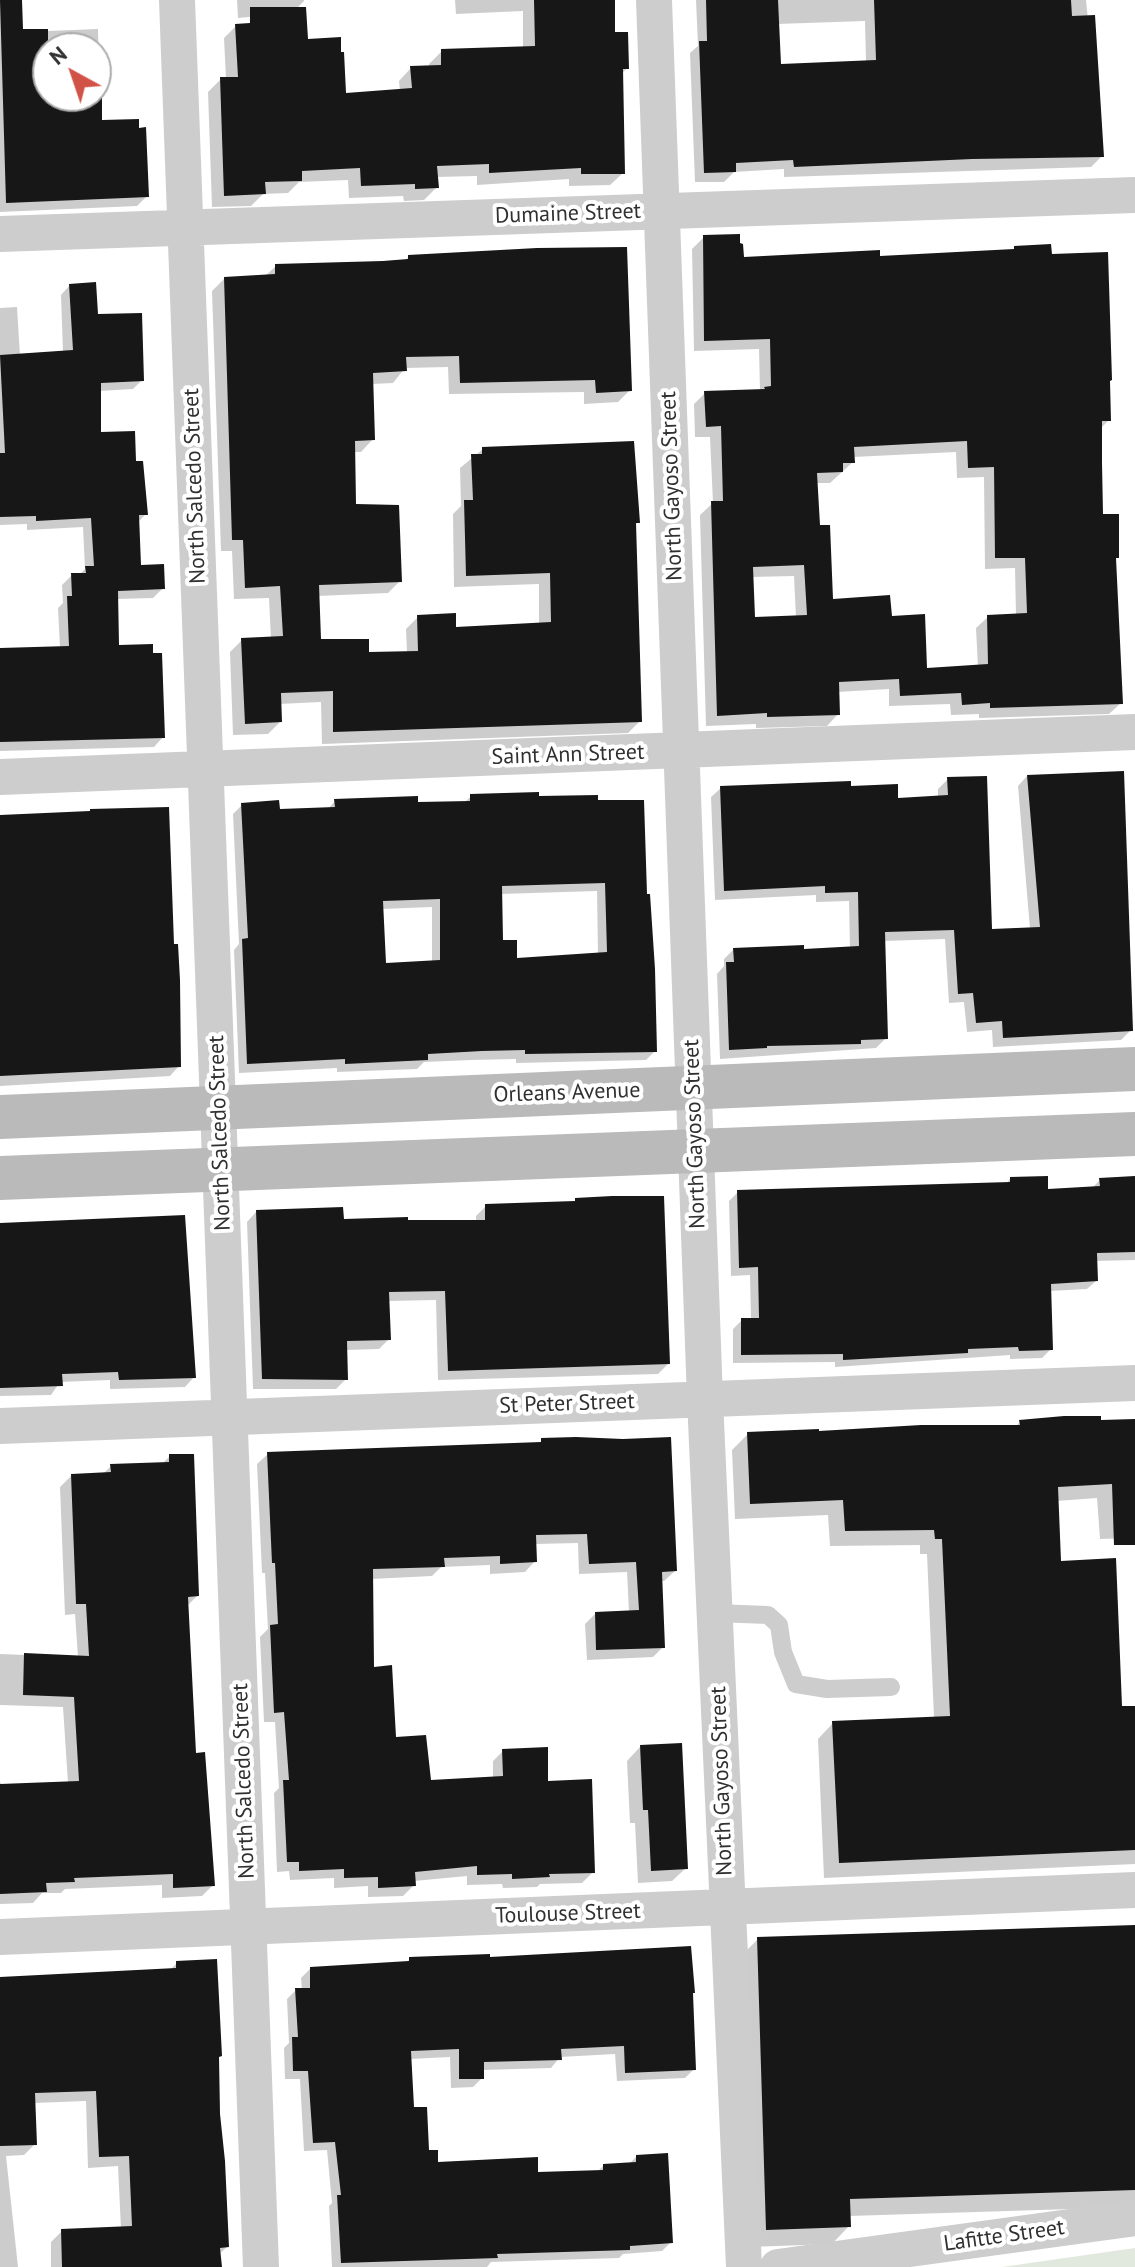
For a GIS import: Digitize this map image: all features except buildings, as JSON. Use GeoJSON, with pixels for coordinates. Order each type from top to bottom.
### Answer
{"type":"FeatureCollection","features":[{"type":"Feature","properties":{"kind":"street","name":"North Salcedo Street"},"geometry":{"type":"LineString","coordinates":[[177,0],[261,2267]]}},
{"type":"Feature","properties":{"kind":"street","name":"North Gayoso Street"},"geometry":{"type":"LineString","coordinates":[[654,0],[705,1399],[744,2267]]}},
{"type":"Feature","properties":{"kind":"street","name":"Dumaine Street"},"geometry":{"type":"LineString","coordinates":[[0,234],[1135,195]]}},
{"type":"Feature","properties":{"kind":"street","name":"Saint Ann Street"},"geometry":{"type":"LineString","coordinates":[[0,777],[1135,732]]}},
{"type":"Feature","properties":{"kind":"street","name":"Orleans Avenue"},"geometry":{"type":"LineString","coordinates":[[0,1117],[1135,1069]]}},
{"type":"Feature","properties":{"kind":"street"},"geometry":{"type":"LineString","coordinates":[[0,1178],[1135,1134]]}},
{"type":"Feature","properties":{"kind":"street","name":"St Peter Street"},"geometry":{"type":"LineString","coordinates":[[0,1426],[1135,1383]]}},
{"type":"Feature","properties":{"kind":"street","name":"Toulouse Street"},"geometry":{"type":"LineString","coordinates":[[0,1937],[1135,1890]]}},
{"type":"Feature","properties":{"kind":"street","name":"Lafitte Street"},"geometry":{"type":"LineString","coordinates":[[778,2267],[1135,2218]]}},
{"type":"Feature","properties":{"kind":"lane"},"geometry":{"type":"LineString","coordinates":[[714,1613],[768,1615],[779,1625],[783,1652],[796,1684],[827,1689],[891,1687]]}},
{"type":"Feature","properties":{"kind":"shaded area"},"geometry":{"type":"Polygon","coordinates":[[[1135,2248],[1135,2267],[1002,2267],[1135,2248]]]}}]}
